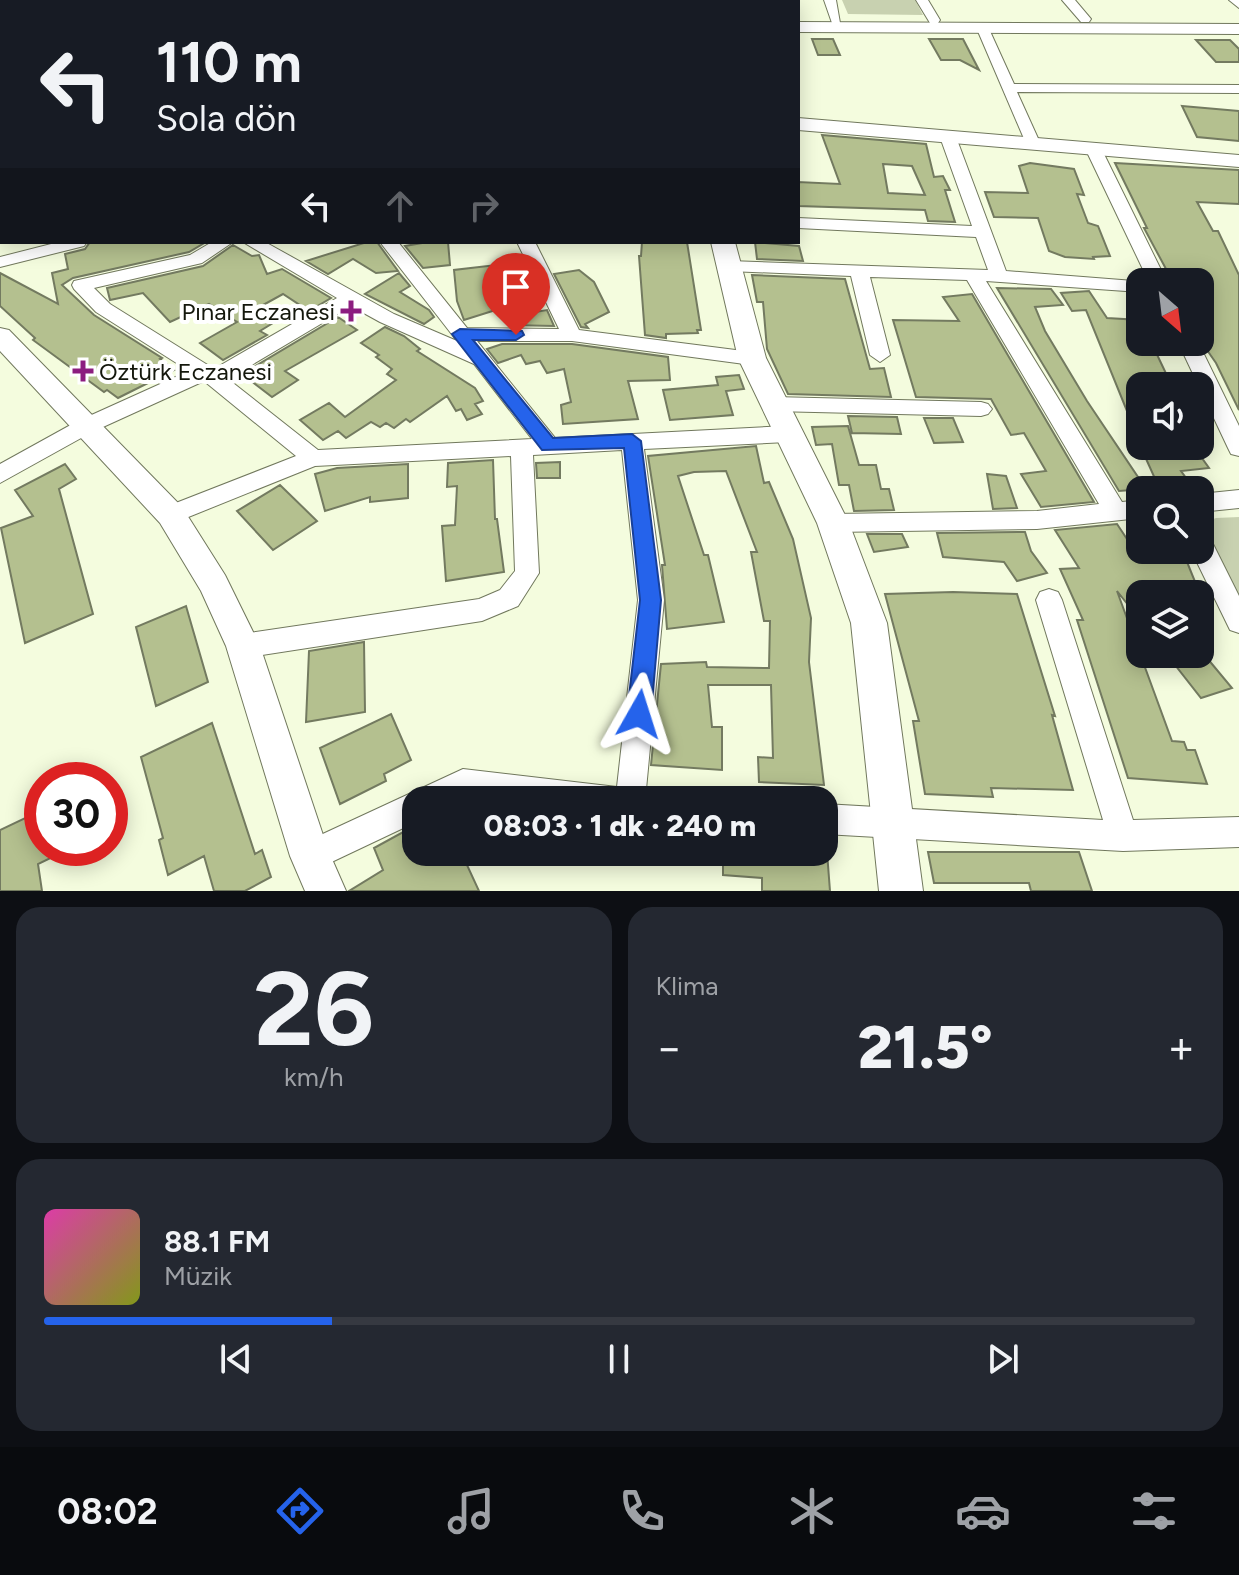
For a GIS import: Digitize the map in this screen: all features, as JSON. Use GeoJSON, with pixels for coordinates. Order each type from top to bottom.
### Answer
{"type":"FeatureCollection","features":[{"type":"Feature","properties":{"kind":"main road"},"geometry":{"type":"LineString","coordinates":[[800,19],[1239,19]]}},
{"type":"Feature","properties":{"kind":"main road"},"geometry":{"type":"LineString","coordinates":[[800,27],[1239,29]]}},
{"type":"Feature","properties":{"kind":"main road"},"geometry":{"type":"LineString","coordinates":[[726,254],[752,358],[833,523],[869,623],[901,891]]}},
{"type":"Feature","properties":{"kind":"street"},"geometry":{"type":"LineString","coordinates":[[830,0],[836,20]]}},
{"type":"Feature","properties":{"kind":"street"},"geometry":{"type":"LineString","coordinates":[[922,0],[934,20]]}},
{"type":"Feature","properties":{"kind":"street"},"geometry":{"type":"LineString","coordinates":[[1068,0],[1085,19]]}},
{"type":"Feature","properties":{"kind":"street"},"geometry":{"type":"LineString","coordinates":[[983,29],[1033,145]]}},
{"type":"Feature","properties":{"kind":"street"},"geometry":{"type":"LineString","coordinates":[[1009,88],[1239,89]]}},
{"type":"Feature","properties":{"kind":"street"},"geometry":{"type":"LineString","coordinates":[[800,124],[1239,161]]}},
{"type":"Feature","properties":{"kind":"street"},"geometry":{"type":"LineString","coordinates":[[948,137],[999,276]]}},
{"type":"Feature","properties":{"kind":"street"},"geometry":{"type":"LineString","coordinates":[[1094,150],[1151,268]]}},
{"type":"Feature","properties":{"kind":"street"},"geometry":{"type":"LineString","coordinates":[[800,223],[981,232]]}},
{"type":"Feature","properties":{"kind":"street"},"geometry":{"type":"LineString","coordinates":[[0,262],[71,244]]}},
{"type":"Feature","properties":{"kind":"street"},"geometry":{"type":"LineString","coordinates":[[221,244],[196,259],[81,285],[103,308],[209,375],[313,458]]}},
{"type":"Feature","properties":{"kind":"street"},"geometry":{"type":"LineString","coordinates":[[256,244],[387,318],[478,359]]}},
{"type":"Feature","properties":{"kind":"street"},"geometry":{"type":"LineString","coordinates":[[391,244],[478,359],[549,445]]}},
{"type":"Feature","properties":{"kind":"street"},"geometry":{"type":"LineString","coordinates":[[527,244],[572,335]]}},
{"type":"Feature","properties":{"kind":"street"},"geometry":{"type":"LineString","coordinates":[[726,254],[859,271],[1126,285]]}},
{"type":"Feature","properties":{"kind":"street"},"geometry":{"type":"LineString","coordinates":[[859,271],[880,355]]}},
{"type":"Feature","properties":{"kind":"street"},"geometry":{"type":"LineString","coordinates":[[973,275],[1115,511]]}},
{"type":"Feature","properties":{"kind":"street"},"geometry":{"type":"LineString","coordinates":[[0,474],[84,427],[209,375],[350,298]]}},
{"type":"Feature","properties":{"kind":"street"},"geometry":{"type":"LineString","coordinates":[[460,334],[572,335],[752,358]]}},
{"type":"Feature","properties":{"kind":"street"},"geometry":{"type":"LineString","coordinates":[[0,336],[171,515],[214,584],[243,646],[310,856],[326,891]]}},
{"type":"Feature","properties":{"kind":"street"},"geometry":{"type":"LineString","coordinates":[[1195,356],[1239,448]]}},
{"type":"Feature","properties":{"kind":"street"},"geometry":{"type":"LineString","coordinates":[[171,515],[313,458],[632,441],[780,419],[981,409]]}},
{"type":"Feature","properties":{"kind":"street"},"geometry":{"type":"LineString","coordinates":[[631,786],[651,600],[632,441]]}},
{"type":"Feature","properties":{"kind":"street"},"geometry":{"type":"LineString","coordinates":[[243,646],[482,610],[509,598],[527,573],[522,447]]}},
{"type":"Feature","properties":{"kind":"street"},"geometry":{"type":"LineString","coordinates":[[1214,502],[1239,499]]}},
{"type":"Feature","properties":{"kind":"street"},"geometry":{"type":"LineString","coordinates":[[833,523],[1037,520],[1126,510]]}},
{"type":"Feature","properties":{"kind":"street"},"geometry":{"type":"LineString","coordinates":[[1210,564],[1239,622]]}},
{"type":"Feature","properties":{"kind":"street"},"geometry":{"type":"LineString","coordinates":[[1049,600],[1123,836]]}},
{"type":"Feature","properties":{"kind":"street"},"geometry":{"type":"LineString","coordinates":[[457,786],[463,783],[489,786]]}},
{"type":"Feature","properties":{"kind":"street"},"geometry":{"type":"LineString","coordinates":[[310,856],[402,813]]}},
{"type":"Feature","properties":{"kind":"street"},"geometry":{"type":"LineString","coordinates":[[838,820],[1123,836],[1239,832]]}},
{"type":"Feature","properties":{"kind":"green space"},"geometry":{"type":"Polygon","coordinates":[[[842,0],[915,0],[923,15],[848,14],[842,0]]]}},
{"type":"Feature","properties":{"kind":"green space"},"geometry":{"type":"Polygon","coordinates":[[[1239,517],[1239,603],[1214,547],[1216,518],[1239,517]]]}},
{"type":"Feature","properties":{"kind":"building"},"geometry":{"type":"Polygon","coordinates":[[[812,39],[833,39],[840,55],[818,55],[812,39]]]}},
{"type":"Feature","properties":{"kind":"building"},"geometry":{"type":"Polygon","coordinates":[[[929,39],[963,39],[979,70],[960,60],[941,60],[929,39]]]}},
{"type":"Feature","properties":{"kind":"building"},"geometry":{"type":"Polygon","coordinates":[[[1196,40],[1230,40],[1239,49],[1239,62],[1216,62],[1196,40]]]}},
{"type":"Feature","properties":{"kind":"building"},"geometry":{"type":"Polygon","coordinates":[[[1182,106],[1239,111],[1239,141],[1197,137],[1182,106]]]}},
{"type":"Feature","properties":{"kind":"building"},"geometry":{"type":"Polygon","coordinates":[[[822,135],[926,144],[934,177],[943,176],[950,190],[945,190],[955,222],[928,221],[925,210],[800,206],[800,182],[840,184],[822,135]],[[883,164],[888,193],[925,195],[912,166],[883,164]]]}},
{"type":"Feature","properties":{"kind":"building"},"geometry":{"type":"Polygon","coordinates":[[[1030,163],[1074,169],[1084,195],[1077,194],[1088,223],[1098,226],[1110,256],[1094,259],[1065,257],[1049,251],[1038,218],[994,217],[985,192],[1028,193],[1019,166],[1030,163]]]}},
{"type":"Feature","properties":{"kind":"building"},"geometry":{"type":"Polygon","coordinates":[[[1115,163],[1239,170],[1239,204],[1197,202],[1213,231],[1218,231],[1239,275],[1239,410],[1211,356],[1214,356],[1214,268],[1165,268],[1144,228],[1147,228],[1115,163]]]}},
{"type":"Feature","properties":{"kind":"building"},"geometry":{"type":"Polygon","coordinates":[[[89,244],[203,244],[189,252],[73,278],[62,285],[94,315],[162,358],[174,370],[118,398],[107,390],[104,392],[33,340],[35,338],[0,306],[0,273],[58,304],[52,273],[68,269],[65,254],[85,249],[89,244]]]}},
{"type":"Feature","properties":{"kind":"building"},"geometry":{"type":"Polygon","coordinates":[[[361,244],[378,244],[398,271],[376,273],[353,259],[328,274],[306,261],[361,244]]]}},
{"type":"Feature","properties":{"kind":"building"},"geometry":{"type":"Polygon","coordinates":[[[448,244],[450,265],[423,268],[405,246],[448,244]]]}},
{"type":"Feature","properties":{"kind":"building"},"geometry":{"type":"Polygon","coordinates":[[[642,244],[687,244],[701,330],[697,330],[698,333],[666,334],[666,338],[645,335],[642,244]]]}},
{"type":"Feature","properties":{"kind":"building"},"geometry":{"type":"Polygon","coordinates":[[[755,244],[777,244],[799,246],[803,261],[757,259],[755,244]]]}},
{"type":"Feature","properties":{"kind":"building"},"geometry":{"type":"Polygon","coordinates":[[[233,245],[252,256],[259,255],[267,274],[282,269],[331,298],[309,311],[283,294],[254,310],[273,323],[260,331],[267,335],[223,360],[200,343],[237,322],[209,304],[170,322],[143,293],[110,300],[107,288],[203,266],[233,245]]]}},
{"type":"Feature","properties":{"kind":"building"},"geometry":{"type":"Polygon","coordinates":[[[496,265],[502,308],[464,320],[457,301],[454,270],[496,265]]]}},
{"type":"Feature","properties":{"kind":"building"},"geometry":{"type":"Polygon","coordinates":[[[579,270],[594,282],[609,312],[585,324],[588,328],[581,327],[554,274],[579,270]]]}},
{"type":"Feature","properties":{"kind":"building"},"geometry":{"type":"Polygon","coordinates":[[[399,273],[410,286],[400,292],[429,310],[434,317],[424,324],[365,294],[399,273]]]}},
{"type":"Feature","properties":{"kind":"building"},"geometry":{"type":"Polygon","coordinates":[[[752,275],[845,279],[870,369],[884,368],[891,397],[788,394],[767,349],[763,302],[757,302],[752,275]]]}},
{"type":"Feature","properties":{"kind":"building"},"geometry":{"type":"Polygon","coordinates":[[[997,288],[1051,289],[1063,305],[1035,307],[1045,331],[1087,401],[1137,476],[1126,476],[1126,490],[1119,491],[997,288]]]}},
{"type":"Feature","properties":{"kind":"building"},"geometry":{"type":"Polygon","coordinates":[[[1089,291],[1107,318],[1126,319],[1126,356],[1158,356],[1165,372],[1126,372],[1126,409],[1086,310],[1072,311],[1061,293],[1089,291]]]}},
{"type":"Feature","properties":{"kind":"building"},"geometry":{"type":"Polygon","coordinates":[[[972,294],[1094,502],[1041,507],[1021,474],[1046,471],[1024,433],[1011,435],[991,399],[916,397],[893,320],[959,321],[943,297],[972,294]]]}},
{"type":"Feature","properties":{"kind":"building"},"geometry":{"type":"Polygon","coordinates":[[[521,303],[523,314],[547,310],[554,326],[508,325],[505,305],[521,303]]]}},
{"type":"Feature","properties":{"kind":"building"},"geometry":{"type":"Polygon","coordinates":[[[338,317],[357,330],[285,371],[298,380],[272,397],[242,374],[338,317]]]}},
{"type":"Feature","properties":{"kind":"building"},"geometry":{"type":"Polygon","coordinates":[[[385,327],[404,336],[420,349],[417,351],[475,388],[483,401],[475,404],[482,414],[467,420],[461,409],[456,411],[447,396],[410,422],[406,419],[394,428],[386,423],[380,427],[371,422],[346,438],[338,431],[323,440],[300,420],[329,403],[345,417],[396,380],[387,374],[392,369],[376,357],[379,355],[361,343],[385,327]]]}},
{"type":"Feature","properties":{"kind":"building"},"geometry":{"type":"Polygon","coordinates":[[[502,344],[572,344],[668,357],[670,380],[628,381],[638,419],[563,424],[561,405],[571,402],[564,369],[547,373],[540,361],[526,364],[521,355],[498,363],[487,349],[502,344]]]}},
{"type":"Feature","properties":{"kind":"building"},"geometry":{"type":"Polygon","coordinates":[[[739,375],[744,389],[726,391],[733,415],[670,420],[663,390],[718,385],[716,377],[739,375]]]}},
{"type":"Feature","properties":{"kind":"building"},"geometry":{"type":"Polygon","coordinates":[[[848,416],[897,417],[901,434],[852,433],[848,416]]]}},
{"type":"Feature","properties":{"kind":"building"},"geometry":{"type":"Polygon","coordinates":[[[924,418],[953,418],[963,442],[934,443],[924,418]]]}},
{"type":"Feature","properties":{"kind":"building"},"geometry":{"type":"Polygon","coordinates":[[[848,426],[859,465],[876,465],[881,489],[889,489],[894,510],[854,511],[849,485],[839,485],[832,444],[816,445],[812,427],[848,426]]]}},
{"type":"Feature","properties":{"kind":"building"},"geometry":{"type":"Polygon","coordinates":[[[756,446],[764,483],[769,482],[793,539],[811,618],[809,662],[824,785],[759,782],[758,757],[773,758],[771,685],[708,685],[712,727],[722,727],[722,770],[651,765],[661,664],[706,662],[707,667],[769,668],[770,621],[764,621],[751,552],[757,552],[726,471],[694,472],[678,476],[704,555],[708,555],[724,622],[667,629],[662,565],[665,565],[648,456],[756,446]]]}},
{"type":"Feature","properties":{"kind":"building"},"geometry":{"type":"Polygon","coordinates":[[[493,460],[495,519],[504,572],[446,581],[442,526],[455,525],[457,486],[447,487],[448,463],[493,460]]]}},
{"type":"Feature","properties":{"kind":"building"},"geometry":{"type":"Polygon","coordinates":[[[1147,460],[1203,460],[1209,468],[1181,471],[1185,476],[1154,476],[1147,460]]]}},
{"type":"Feature","properties":{"kind":"building"},"geometry":{"type":"Polygon","coordinates":[[[560,462],[560,478],[537,478],[536,463],[560,462]]]}},
{"type":"Feature","properties":{"kind":"building"},"geometry":{"type":"Polygon","coordinates":[[[65,464],[76,479],[59,489],[93,614],[25,643],[1,528],[33,516],[15,490],[65,464]]]}},
{"type":"Feature","properties":{"kind":"building"},"geometry":{"type":"Polygon","coordinates":[[[408,464],[408,498],[370,502],[370,497],[325,511],[315,474],[337,468],[408,464]]]}},
{"type":"Feature","properties":{"kind":"building"},"geometry":{"type":"Polygon","coordinates":[[[987,474],[1006,476],[1017,508],[993,509],[987,474]]]}},
{"type":"Feature","properties":{"kind":"building"},"geometry":{"type":"Polygon","coordinates":[[[280,485],[317,521],[273,550],[237,511],[280,485]]]}},
{"type":"Feature","properties":{"kind":"building"},"geometry":{"type":"Polygon","coordinates":[[[1117,524],[1126,538],[1126,564],[1188,564],[1194,580],[1126,580],[1126,602],[1117,591],[1126,616],[1126,668],[1145,668],[1172,741],[1184,742],[1187,750],[1195,750],[1207,784],[1128,778],[1077,620],[1083,620],[1060,569],[1079,568],[1055,530],[1117,524]]]}},
{"type":"Feature","properties":{"kind":"building"},"geometry":{"type":"Polygon","coordinates":[[[1025,532],[1031,551],[1047,573],[1017,581],[1004,562],[943,557],[937,533],[1025,532]]]}},
{"type":"Feature","properties":{"kind":"building"},"geometry":{"type":"Polygon","coordinates":[[[867,534],[902,534],[908,547],[874,552],[867,534]]]}},
{"type":"Feature","properties":{"kind":"building"},"geometry":{"type":"Polygon","coordinates":[[[885,594],[1017,594],[1055,716],[1052,715],[1073,790],[991,788],[993,797],[925,794],[913,721],[919,721],[885,594]]]}},
{"type":"Feature","properties":{"kind":"building"},"geometry":{"type":"Polygon","coordinates":[[[186,606],[208,682],[156,706],[136,627],[186,606]]]}},
{"type":"Feature","properties":{"kind":"building"},"geometry":{"type":"Polygon","coordinates":[[[364,642],[365,712],[306,722],[309,651],[364,642]]]}},
{"type":"Feature","properties":{"kind":"building"},"geometry":{"type":"Polygon","coordinates":[[[1214,666],[1232,688],[1201,698],[1177,668],[1214,666]]]}},
{"type":"Feature","properties":{"kind":"building"},"geometry":{"type":"Polygon","coordinates":[[[391,714],[411,760],[384,774],[386,781],[340,804],[320,748],[391,714]]]}},
{"type":"Feature","properties":{"kind":"building"},"geometry":{"type":"Polygon","coordinates":[[[212,723],[255,854],[262,850],[271,877],[245,891],[214,891],[204,856],[168,875],[159,840],[163,838],[141,757],[212,723]]]}},
{"type":"Feature","properties":{"kind":"building"},"geometry":{"type":"Polygon","coordinates":[[[24,819],[24,866],[38,866],[42,891],[0,891],[0,830],[24,819]]]}},
{"type":"Feature","properties":{"kind":"building"},"geometry":{"type":"Polygon","coordinates":[[[402,833],[402,866],[467,866],[479,891],[349,891],[383,870],[374,848],[402,833]]]}},
{"type":"Feature","properties":{"kind":"building"},"geometry":{"type":"Polygon","coordinates":[[[928,852],[1079,852],[1092,891],[1031,891],[1029,883],[934,883],[928,852]]]}},
{"type":"Feature","properties":{"kind":"building"},"geometry":{"type":"Polygon","coordinates":[[[723,866],[828,866],[830,891],[762,891],[762,878],[723,875],[723,866]]]}},
{"type":"Feature","properties":{"kind":"place","name":"Pınar Eczanesi"},"geometry":{"type":"Point","coordinates":[351,311]}},
{"type":"Feature","properties":{"kind":"place","name":"Öztürk Eczanesi"},"geometry":{"type":"Point","coordinates":[83,371]}},
{"type":"Feature","properties":{"kind":"route"},"geometry":{"type":"LineString","coordinates":[[516,335],[460,334],[549,445],[632,441],[651,600],[639,714]]}}]}
